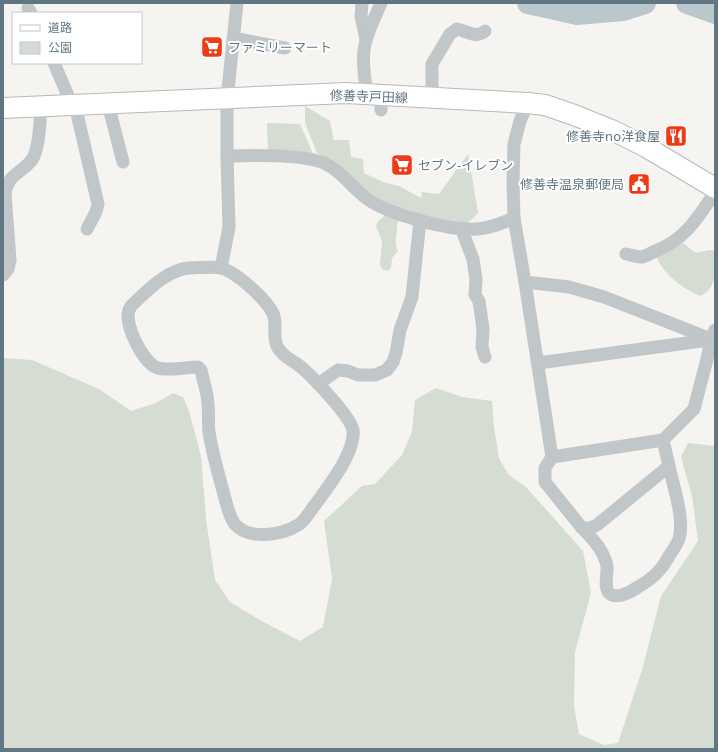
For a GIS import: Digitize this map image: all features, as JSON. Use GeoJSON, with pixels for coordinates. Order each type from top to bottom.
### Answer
{"type":"FeatureCollection","features":[{"type":"Feature","properties":{"kind":"main road","name":"修善寺戸田線"},"geometry":{"type":"LineString","coordinates":[[3,108],[346,93],[376,100],[528,103],[545,105],[614,131],[646,147],[715,188]]}},
{"type":"Feature","properties":{"kind":"street"},"geometry":{"type":"LineString","coordinates":[[221,268],[229,227],[227,99],[237,3]]}},
{"type":"Feature","properties":{"kind":"street"},"geometry":{"type":"LineString","coordinates":[[376,100],[364,67],[364,51],[366,39],[381,3]]}},
{"type":"Feature","properties":{"kind":"street"},"geometry":{"type":"LineString","coordinates":[[359,6],[366,39]]}},
{"type":"Feature","properties":{"kind":"street"},"geometry":{"type":"LineString","coordinates":[[419,102],[432,64],[450,34],[457,29],[475,35],[481,34],[485,31]]}},
{"type":"Feature","properties":{"kind":"street"},"geometry":{"type":"LineString","coordinates":[[233,38],[285,48]]}},
{"type":"Feature","properties":{"kind":"street"},"geometry":{"type":"LineString","coordinates":[[54,64],[74,105],[98,204],[96,212],[87,229]]}},
{"type":"Feature","properties":{"kind":"street"},"geometry":{"type":"LineString","coordinates":[[528,103],[520,121],[514,144],[512,181],[514,218],[552,457],[545,468],[545,482],[582,528],[593,539],[602,552],[607,566],[606,582],[609,592],[612,595],[618,596],[650,581],[666,561],[679,539],[679,511],[663,440]]}},
{"type":"Feature","properties":{"kind":"street"},"geometry":{"type":"LineString","coordinates":[[108,104],[123,162]]}},
{"type":"Feature","properties":{"kind":"street"},"geometry":{"type":"LineString","coordinates":[[3,276],[8,269],[10,260],[6,238],[5,185],[32,160],[38,141],[41,116],[40,107]]}},
{"type":"Feature","properties":{"kind":"street"},"geometry":{"type":"LineString","coordinates":[[227,156],[250,155],[307,159],[325,164],[333,168],[366,198],[385,209],[420,220],[450,227],[476,229],[496,225],[514,218]]}},
{"type":"Feature","properties":{"kind":"street"},"geometry":{"type":"LineString","coordinates":[[626,254],[642,257],[659,250],[678,239],[695,222],[715,192]]}},
{"type":"Feature","properties":{"kind":"street"},"geometry":{"type":"LineString","coordinates":[[318,384],[338,370],[348,371],[358,375],[375,375],[387,370],[393,362],[400,330],[412,297],[420,220]]}},
{"type":"Feature","properties":{"kind":"street"},"geometry":{"type":"LineString","coordinates":[[461,228],[473,259],[476,280],[475,295],[479,301],[483,329],[482,347],[485,357]]}},
{"type":"Feature","properties":{"kind":"street"},"geometry":{"type":"LineString","coordinates":[[221,268],[244,282],[261,298],[274,315],[275,343],[284,357],[301,366],[350,420],[353,436],[347,456],[332,482],[300,524],[286,531],[271,534],[255,534],[243,531],[234,523],[229,512],[215,461],[209,431],[208,404],[201,370],[198,366],[159,369],[152,365],[142,354],[134,339],[129,320],[129,311],[132,304],[169,274],[179,269],[221,268]]}},
{"type":"Feature","properties":{"kind":"street"},"geometry":{"type":"LineString","coordinates":[[525,282],[568,287],[604,297],[713,335]]}},
{"type":"Feature","properties":{"kind":"street"},"geometry":{"type":"LineString","coordinates":[[538,363],[713,335]]}},
{"type":"Feature","properties":{"kind":"street"},"geometry":{"type":"LineString","coordinates":[[552,457],[663,440],[694,409],[713,335]]}},
{"type":"Feature","properties":{"kind":"street"},"geometry":{"type":"LineString","coordinates":[[582,528],[590,528],[597,524],[669,466]]}},
{"type":"Feature","properties":{"kind":"green space"},"geometry":{"type":"Polygon","coordinates":[[[305,106],[330,121],[334,140],[349,140],[351,157],[363,159],[364,173],[383,182],[399,186],[421,198],[422,192],[439,194],[468,154],[478,213],[466,225],[425,216],[387,205],[362,188],[338,165],[317,153],[305,123],[305,106]]]}},
{"type":"Feature","properties":{"kind":"green space"},"geometry":{"type":"Polygon","coordinates":[[[267,123],[300,124],[314,156],[268,152],[267,123]]]}},
{"type":"Feature","properties":{"kind":"green space"},"geometry":{"type":"Polygon","coordinates":[[[387,214],[400,220],[397,224],[396,241],[398,251],[392,258],[391,268],[388,271],[382,269],[380,265],[382,241],[376,226],[379,220],[387,214]]]}},
{"type":"Feature","properties":{"kind":"green space"},"geometry":{"type":"Polygon","coordinates":[[[683,243],[696,253],[709,250],[715,251],[715,271],[713,283],[706,293],[700,296],[687,289],[669,275],[664,270],[657,258],[658,255],[683,243]]]}},
{"type":"Feature","properties":{"kind":"green space"},"geometry":{"type":"Polygon","coordinates":[[[3,358],[32,360],[99,389],[131,411],[156,403],[173,393],[183,397],[189,411],[201,456],[206,519],[215,580],[230,602],[258,619],[300,641],[323,627],[332,579],[324,521],[362,486],[375,484],[402,455],[412,432],[415,400],[436,388],[462,397],[492,401],[499,458],[508,474],[527,488],[583,551],[591,593],[575,652],[574,706],[579,734],[604,745],[618,743],[642,670],[661,596],[698,541],[692,496],[681,457],[688,443],[715,446],[715,749],[3,749],[3,358]]]}},
{"type":"Feature","properties":{"kind":"waterway"},"geometry":{"type":"LineString","coordinates":[[528,3],[577,14],[623,10],[645,3]]}},
{"type":"Feature","properties":{"kind":"waterway"},"geometry":{"type":"LineString","coordinates":[[687,3],[715,13]]}},
{"type":"Feature","properties":{"kind":"place","name":"ファミリーマート"},"geometry":{"type":"Point","coordinates":[212,47]}},
{"type":"Feature","properties":{"kind":"place","name":"修善寺no洋食屋"},"geometry":{"type":"Point","coordinates":[676,136]}},
{"type":"Feature","properties":{"kind":"place","name":"セブン-イレブン"},"geometry":{"type":"Point","coordinates":[402,165]}},
{"type":"Feature","properties":{"kind":"place","name":"修善寺温泉郵便局"},"geometry":{"type":"Point","coordinates":[639,184]}}]}
